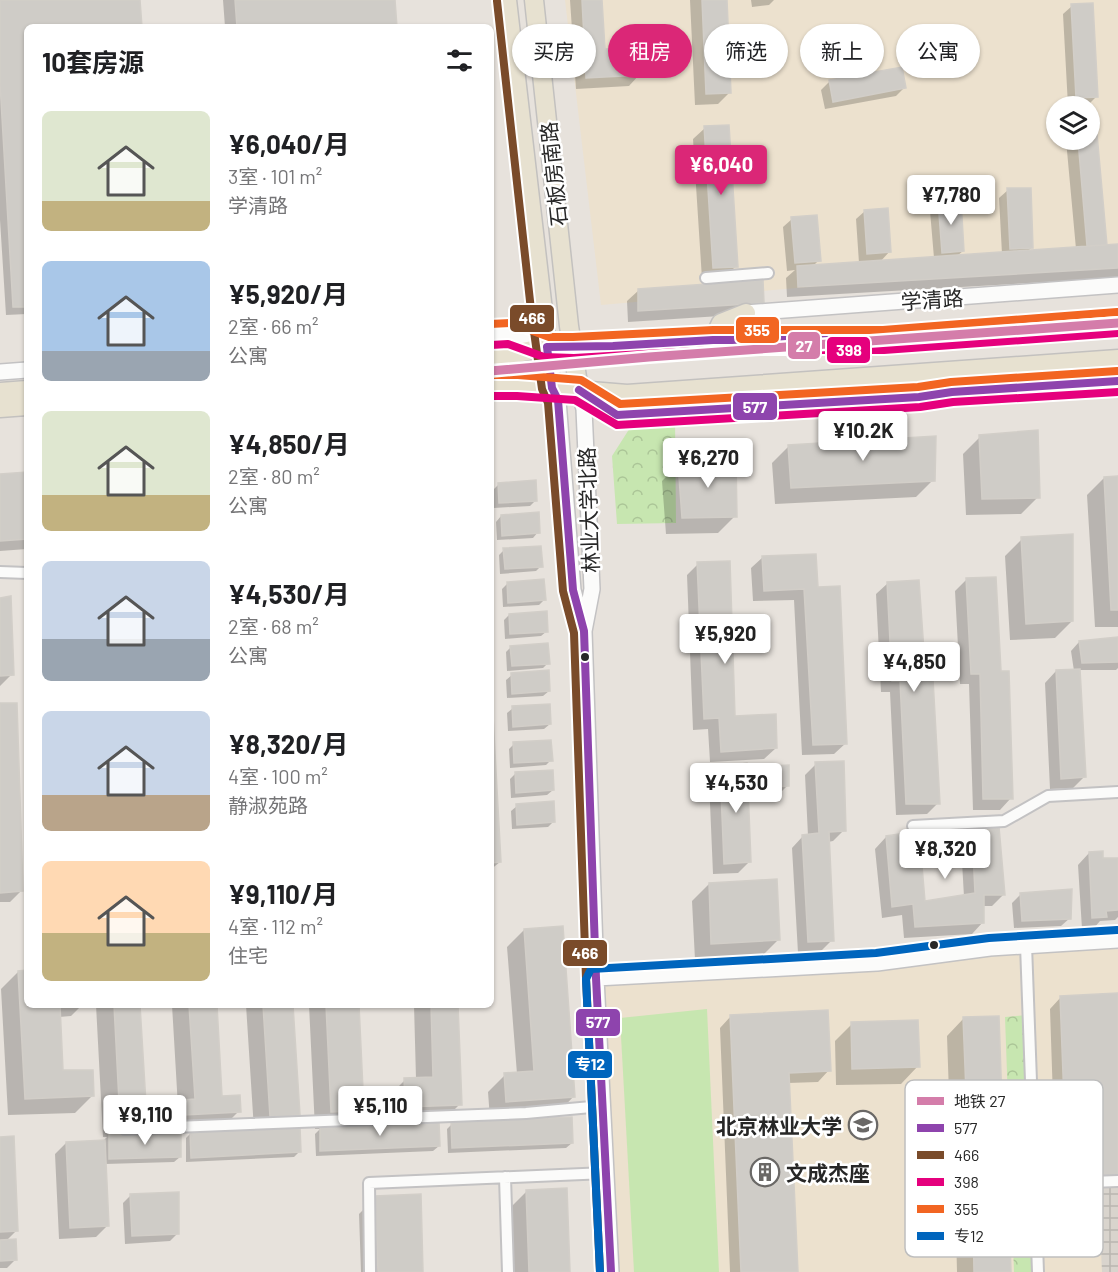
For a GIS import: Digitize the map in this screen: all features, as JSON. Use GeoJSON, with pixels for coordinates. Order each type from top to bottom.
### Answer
{"type":"FeatureCollection","features":[{"type":"Feature","properties":{"kind":"main road","name":"石板房南路"},"geometry":{"type":"LineString","coordinates":[[507,0],[541,309],[552,388]]}},
{"type":"Feature","properties":{"kind":"main road","name":"石板房南路"},"geometry":{"type":"LineString","coordinates":[[534,0],[569,327],[579,390]]}},
{"type":"Feature","properties":{"kind":"main road"},"geometry":{"type":"LineString","coordinates":[[713,340],[721,322],[746,313]]}},
{"type":"Feature","properties":{"kind":"main road","name":"学清路"},"geometry":{"type":"LineString","coordinates":[[494,356],[548,347],[573,348],[713,340],[883,340],[1118,322]]}},
{"type":"Feature","properties":{"kind":"main road"},"geometry":{"type":"LineString","coordinates":[[494,386],[627,394],[1118,359]]}},
{"type":"Feature","properties":{"kind":"main road"},"geometry":{"type":"LineString","coordinates":[[0,392],[24,390]]}},
{"type":"Feature","properties":{"kind":"main road"},"geometry":{"type":"LineString","coordinates":[[0,408],[24,406]]}},
{"type":"Feature","properties":{"kind":"street"},"geometry":{"type":"LineString","coordinates":[[706,278],[768,273]]}},
{"type":"Feature","properties":{"kind":"street","name":"学清路"},"geometry":{"type":"LineString","coordinates":[[746,313],[1118,285]]}},
{"type":"Feature","properties":{"kind":"street","name":"学清路"},"geometry":{"type":"LineString","coordinates":[[494,335],[509,333],[548,347]]}},
{"type":"Feature","properties":{"kind":"street"},"geometry":{"type":"LineString","coordinates":[[0,372],[24,370]]}},
{"type":"Feature","properties":{"kind":"street"},"geometry":{"type":"LineString","coordinates":[[579,390],[616,416],[1118,381]]}},
{"type":"Feature","properties":{"kind":"street","name":"林业大学北路"},"geometry":{"type":"LineString","coordinates":[[552,388],[558,400],[573,591],[584,631]]}},
{"type":"Feature","properties":{"kind":"street","name":"林业大学北路"},"geometry":{"type":"LineString","coordinates":[[579,390],[584,409],[592,589],[584,631],[596,978],[611,1272]]}},
{"type":"Feature","properties":{"kind":"street"},"geometry":{"type":"LineString","coordinates":[[0,572],[24,573]]}},
{"type":"Feature","properties":{"kind":"street"},"geometry":{"type":"LineString","coordinates":[[913,826],[1004,821],[1048,796],[1118,792]]}},
{"type":"Feature","properties":{"kind":"street"},"geometry":{"type":"LineString","coordinates":[[596,978],[877,963],[990,948],[1118,940]]}},
{"type":"Feature","properties":{"kind":"street"},"geometry":{"type":"LineString","coordinates":[[1026,945],[1032,1080]]}},
{"type":"Feature","properties":{"kind":"street"},"geometry":{"type":"LineString","coordinates":[[125,1129],[526,1113],[602,1106]]}},
{"type":"Feature","properties":{"kind":"street"},"geometry":{"type":"LineString","coordinates":[[370,1272],[369,1183],[606,1173]]}},
{"type":"Feature","properties":{"kind":"street"},"geometry":{"type":"LineString","coordinates":[[505,1177],[508,1272]]}},
{"type":"Feature","properties":{"kind":"street"},"geometry":{"type":"LineString","coordinates":[[1103,1181],[1118,1180]]}},
{"type":"Feature","properties":{"kind":"street"},"geometry":{"type":"LineString","coordinates":[[1038,1257],[1038,1272]]}},
{"type":"Feature","properties":{"kind":"shaded area"},"geometry":{"type":"Polygon","coordinates":[[[565,0],[1118,0],[1118,260],[601,305],[574,78],[596,78],[596,24],[568,24],[565,0]]]}},
{"type":"Feature","properties":{"kind":"shaded area","name":"北京林业大学"},"geometry":{"type":"Polygon","coordinates":[[[1118,946],[1118,1272],[618,1272],[596,978],[1118,946]]]}},
{"type":"Feature","properties":{"kind":"shaded area"},"geometry":{"type":"Polygon","coordinates":[[[1118,1183],[1118,1272],[1102,1272],[1103,1184],[1118,1183]]]}},
{"type":"Feature","properties":{"kind":"green space"},"geometry":{"type":"Polygon","coordinates":[[[675,416],[676,523],[617,524],[612,456],[635,420],[675,416]]]}},
{"type":"Feature","properties":{"kind":"green space"},"geometry":{"type":"Polygon","coordinates":[[[707,1009],[719,1272],[634,1272],[620,1018],[707,1009]]]}},
{"type":"Feature","properties":{"kind":"green space"},"geometry":{"type":"Polygon","coordinates":[[[1027,1015],[1029,1080],[1007,1080],[1005,1017],[1027,1015]]]}},
{"type":"Feature","properties":{"kind":"green space"},"geometry":{"type":"Polygon","coordinates":[[[1013,1257],[1035,1257],[1035,1272],[1014,1272],[1013,1257]]]}},
{"type":"Feature","properties":{"kind":"building"},"geometry":{"type":"Polygon","coordinates":[[[0,0],[140,0],[142,24],[24,24],[24,307],[13,307],[0,83],[0,0]]]}},
{"type":"Feature","properties":{"kind":"building"},"geometry":{"type":"Polygon","coordinates":[[[235,0],[395,0],[397,24],[237,24],[235,0]]]}},
{"type":"Feature","properties":{"kind":"building"},"geometry":{"type":"Polygon","coordinates":[[[582,0],[602,0],[605,49],[608,49],[608,77],[596,77],[596,24],[583,24],[582,0]]]}},
{"type":"Feature","properties":{"kind":"building"},"geometry":{"type":"Polygon","coordinates":[[[702,0],[727,0],[728,24],[704,24],[704,47],[702,0]]]}},
{"type":"Feature","properties":{"kind":"building"},"geometry":{"type":"Polygon","coordinates":[[[1093,3],[1098,96],[1076,96],[1071,4],[1093,3]]]}},
{"type":"Feature","properties":{"kind":"building"},"geometry":{"type":"Polygon","coordinates":[[[896,68],[896,78],[904,78],[906,88],[833,102],[829,80],[884,78],[884,70],[896,68]]]}},
{"type":"Feature","properties":{"kind":"building"},"geometry":{"type":"Polygon","coordinates":[[[705,78],[730,78],[731,93],[706,94],[705,78]]]}},
{"type":"Feature","properties":{"kind":"building"},"geometry":{"type":"Polygon","coordinates":[[[729,125],[738,267],[713,268],[704,126],[729,125]]]}},
{"type":"Feature","properties":{"kind":"building"},"geometry":{"type":"Polygon","coordinates":[[[1079,150],[1098,150],[1107,245],[1087,246],[1079,150]]]}},
{"type":"Feature","properties":{"kind":"building"},"geometry":{"type":"Polygon","coordinates":[[[1007,188],[1031,188],[1033,248],[1010,249],[1007,188]]]}},
{"type":"Feature","properties":{"kind":"building"},"geometry":{"type":"Polygon","coordinates":[[[961,200],[964,251],[942,253],[938,201],[961,200]]]}},
{"type":"Feature","properties":{"kind":"building"},"geometry":{"type":"Polygon","coordinates":[[[888,208],[891,252],[867,254],[864,210],[888,208]]]}},
{"type":"Feature","properties":{"kind":"building"},"geometry":{"type":"Polygon","coordinates":[[[817,215],[821,261],[795,263],[791,217],[817,215]]]}},
{"type":"Feature","properties":{"kind":"building"},"geometry":{"type":"Polygon","coordinates":[[[1118,244],[1118,268],[798,287],[797,266],[1118,244]]]}},
{"type":"Feature","properties":{"kind":"building"},"geometry":{"type":"Polygon","coordinates":[[[763,280],[764,303],[638,311],[638,289],[763,280]]]}},
{"type":"Feature","properties":{"kind":"building"},"geometry":{"type":"Polygon","coordinates":[[[1038,430],[1040,498],[982,499],[979,435],[1038,430]]]}},
{"type":"Feature","properties":{"kind":"building"},"geometry":{"type":"Polygon","coordinates":[[[936,436],[935,481],[791,488],[788,445],[936,436]]]}},
{"type":"Feature","properties":{"kind":"building"},"geometry":{"type":"Polygon","coordinates":[[[736,459],[737,517],[682,518],[678,463],[736,459]]]}},
{"type":"Feature","properties":{"kind":"building"},"geometry":{"type":"Polygon","coordinates":[[[24,472],[24,539],[0,541],[0,474],[24,472]]]}},
{"type":"Feature","properties":{"kind":"building"},"geometry":{"type":"Polygon","coordinates":[[[1118,476],[1118,610],[1111,610],[1104,477],[1118,476]]]}},
{"type":"Feature","properties":{"kind":"building"},"geometry":{"type":"Polygon","coordinates":[[[536,480],[537,501],[499,503],[498,483],[536,480]]]}},
{"type":"Feature","properties":{"kind":"building"},"geometry":{"type":"Polygon","coordinates":[[[539,512],[540,533],[502,536],[501,515],[539,512]]]}},
{"type":"Feature","properties":{"kind":"building"},"geometry":{"type":"Polygon","coordinates":[[[1073,534],[1073,621],[1026,624],[1021,537],[1073,534]]]}},
{"type":"Feature","properties":{"kind":"building"},"geometry":{"type":"Polygon","coordinates":[[[541,546],[543,567],[505,569],[503,548],[541,546]]]}},
{"type":"Feature","properties":{"kind":"building"},"geometry":{"type":"Polygon","coordinates":[[[816,554],[818,587],[840,586],[847,744],[813,745],[804,589],[764,591],[762,556],[816,554]]]}},
{"type":"Feature","properties":{"kind":"building"},"geometry":{"type":"Polygon","coordinates":[[[730,561],[735,716],[776,714],[777,748],[721,752],[719,718],[704,719],[697,562],[730,561]]]}},
{"type":"Feature","properties":{"kind":"building"},"geometry":{"type":"Polygon","coordinates":[[[996,577],[1001,671],[1009,671],[1013,799],[983,799],[980,674],[971,674],[966,578],[996,577]]]}},
{"type":"Feature","properties":{"kind":"building"},"geometry":{"type":"Polygon","coordinates":[[[544,579],[546,600],[508,603],[507,582],[544,579]]]}},
{"type":"Feature","properties":{"kind":"building"},"geometry":{"type":"Polygon","coordinates":[[[919,580],[926,680],[933,679],[940,804],[906,804],[900,681],[892,681],[887,582],[919,580]]]}},
{"type":"Feature","properties":{"kind":"building"},"geometry":{"type":"Polygon","coordinates":[[[11,596],[14,675],[0,676],[0,598],[11,596]]]}},
{"type":"Feature","properties":{"kind":"building"},"geometry":{"type":"Polygon","coordinates":[[[547,611],[548,632],[510,634],[509,614],[547,611]]]}},
{"type":"Feature","properties":{"kind":"building"},"geometry":{"type":"Polygon","coordinates":[[[1118,637],[1118,662],[1082,663],[1079,641],[1118,637]]]}},
{"type":"Feature","properties":{"kind":"building"},"geometry":{"type":"Polygon","coordinates":[[[548,643],[550,664],[512,666],[510,646],[548,643]]]}},
{"type":"Feature","properties":{"kind":"building"},"geometry":{"type":"Polygon","coordinates":[[[1080,669],[1086,777],[1061,779],[1056,670],[1080,669]]]}},
{"type":"Feature","properties":{"kind":"building"},"geometry":{"type":"Polygon","coordinates":[[[549,670],[550,691],[512,694],[511,673],[549,670]]]}},
{"type":"Feature","properties":{"kind":"building"},"geometry":{"type":"Polygon","coordinates":[[[0,703],[17,703],[23,891],[0,893],[0,703]]]}},
{"type":"Feature","properties":{"kind":"building"},"geometry":{"type":"Polygon","coordinates":[[[550,704],[551,724],[513,727],[512,706],[550,704]]]}},
{"type":"Feature","properties":{"kind":"building"},"geometry":{"type":"Polygon","coordinates":[[[494,734],[501,862],[494,863],[494,734]]]}},
{"type":"Feature","properties":{"kind":"building"},"geometry":{"type":"Polygon","coordinates":[[[551,740],[553,761],[514,763],[513,742],[551,740]]]}},
{"type":"Feature","properties":{"kind":"building"},"geometry":{"type":"Polygon","coordinates":[[[844,761],[846,831],[829,832],[834,941],[808,942],[802,835],[819,833],[815,762],[844,761]]]}},
{"type":"Feature","properties":{"kind":"building"},"geometry":{"type":"Polygon","coordinates":[[[747,763],[751,862],[724,864],[720,767],[747,763]]]}},
{"type":"Feature","properties":{"kind":"building"},"geometry":{"type":"Polygon","coordinates":[[[789,765],[789,786],[755,788],[754,767],[789,765]]]}},
{"type":"Feature","properties":{"kind":"building"},"geometry":{"type":"Polygon","coordinates":[[[553,770],[554,790],[516,793],[515,772],[553,770]]]}},
{"type":"Feature","properties":{"kind":"building"},"geometry":{"type":"Polygon","coordinates":[[[554,801],[555,822],[517,825],[516,804],[554,801]]]}},
{"type":"Feature","properties":{"kind":"building"},"geometry":{"type":"Polygon","coordinates":[[[999,827],[1005,895],[984,895],[984,923],[915,927],[913,904],[892,907],[886,836],[919,831],[925,901],[975,893],[972,831],[999,827]]]}},
{"type":"Feature","properties":{"kind":"building"},"geometry":{"type":"Polygon","coordinates":[[[1103,851],[1103,858],[1118,858],[1118,910],[1106,911],[1107,917],[1092,918],[1089,852],[1103,851]]]}},
{"type":"Feature","properties":{"kind":"building"},"geometry":{"type":"Polygon","coordinates":[[[777,879],[780,940],[711,944],[709,883],[777,879]]]}},
{"type":"Feature","properties":{"kind":"building"},"geometry":{"type":"Polygon","coordinates":[[[1072,889],[1071,919],[1022,921],[1020,893],[1072,889]]]}},
{"type":"Feature","properties":{"kind":"building"},"geometry":{"type":"Polygon","coordinates":[[[563,926],[575,1097],[506,1102],[504,1073],[534,1071],[524,929],[563,926]]]}},
{"type":"Feature","properties":{"kind":"building"},"geometry":{"type":"Polygon","coordinates":[[[24,970],[24,1008],[60,1008],[63,1070],[93,1070],[94,1096],[25,1099],[18,971],[24,970]]]}},
{"type":"Feature","properties":{"kind":"building"},"geometry":{"type":"Polygon","coordinates":[[[1118,993],[1118,1176],[1103,1177],[1103,1080],[1063,1080],[1060,996],[1118,993]]]}},
{"type":"Feature","properties":{"kind":"building"},"geometry":{"type":"Polygon","coordinates":[[[114,1008],[140,1008],[147,1120],[120,1121],[114,1008]]]}},
{"type":"Feature","properties":{"kind":"building"},"geometry":{"type":"Polygon","coordinates":[[[189,1008],[217,1008],[222,1096],[240,1095],[241,1112],[184,1115],[183,1100],[195,1099],[189,1008]]]}},
{"type":"Feature","properties":{"kind":"building"},"geometry":{"type":"Polygon","coordinates":[[[263,1008],[293,1008],[300,1115],[270,1117],[263,1008]]]}},
{"type":"Feature","properties":{"kind":"building"},"geometry":{"type":"Polygon","coordinates":[[[326,1008],[359,1008],[364,1111],[331,1112],[326,1008]]]}},
{"type":"Feature","properties":{"kind":"building"},"geometry":{"type":"Polygon","coordinates":[[[431,1008],[458,1008],[462,1105],[405,1107],[404,1078],[433,1077],[431,1008]]]}},
{"type":"Feature","properties":{"kind":"building","name":"文成杰座"},"geometry":{"type":"Polygon","coordinates":[[[828,1010],[831,1071],[789,1073],[798,1272],[741,1272],[730,1015],[828,1010]]]}},
{"type":"Feature","properties":{"kind":"building"},"geometry":{"type":"Polygon","coordinates":[[[999,1016],[1001,1080],[966,1080],[963,1017],[999,1016]]]}},
{"type":"Feature","properties":{"kind":"building"},"geometry":{"type":"Polygon","coordinates":[[[918,1020],[920,1067],[852,1069],[851,1022],[918,1020]]]}},
{"type":"Feature","properties":{"kind":"building"},"geometry":{"type":"Polygon","coordinates":[[[572,1117],[573,1143],[452,1148],[451,1122],[572,1117]]]}},
{"type":"Feature","properties":{"kind":"building"},"geometry":{"type":"Polygon","coordinates":[[[439,1122],[440,1146],[320,1151],[320,1127],[439,1122]]]}},
{"type":"Feature","properties":{"kind":"building"},"geometry":{"type":"Polygon","coordinates":[[[300,1127],[301,1152],[191,1158],[190,1131],[300,1127]]]}},
{"type":"Feature","properties":{"kind":"building"},"geometry":{"type":"Polygon","coordinates":[[[181,1132],[181,1157],[109,1159],[109,1134],[181,1132]]]}},
{"type":"Feature","properties":{"kind":"building"},"geometry":{"type":"Polygon","coordinates":[[[14,1136],[18,1231],[0,1232],[0,1137],[14,1136]]]}},
{"type":"Feature","properties":{"kind":"building"},"geometry":{"type":"Polygon","coordinates":[[[105,1140],[109,1226],[70,1228],[66,1142],[105,1140]]]}},
{"type":"Feature","properties":{"kind":"building"},"geometry":{"type":"Polygon","coordinates":[[[567,1188],[570,1272],[529,1272],[526,1190],[567,1188]]]}},
{"type":"Feature","properties":{"kind":"building"},"geometry":{"type":"Polygon","coordinates":[[[179,1192],[179,1234],[132,1236],[130,1194],[179,1192]]]}},
{"type":"Feature","properties":{"kind":"building"},"geometry":{"type":"Polygon","coordinates":[[[421,1194],[423,1272],[378,1272],[375,1196],[421,1194]]]}},
{"type":"Feature","properties":{"kind":"building"},"geometry":{"type":"Polygon","coordinates":[[[16,1239],[17,1260],[0,1261],[0,1240],[16,1239]]]}},
{"type":"Feature","properties":{"kind":"building"},"geometry":{"type":"Polygon","coordinates":[[[974,1257],[1010,1257],[1011,1272],[974,1272],[974,1257]]]}},
{"type":"Feature","properties":{"kind":"metro line","name":"27"},"geometry":{"type":"LineString","coordinates":[[494,371],[649,357],[1118,323]]}},
{"type":"Feature","properties":{"kind":"transit line","name":"466"},"geometry":{"type":"LineString","coordinates":[[497,1],[531,310],[542,389],[548,403],[563,591],[574,633],[586,978],[600,1272]]}},
{"type":"Feature","properties":{"kind":"transit line","name":"355"},"geometry":{"type":"LineString","coordinates":[[494,324],[511,323],[549,337],[573,337],[713,330],[883,330],[1117,312]]}},
{"type":"Feature","properties":{"kind":"transit line","name":"577"},"geometry":{"type":"LineString","coordinates":[[611,1272],[596,978],[584,631],[573,590],[558,400],[552,388],[547,347],[713,340],[883,340],[1118,322]]}},
{"type":"Feature","properties":{"kind":"transit line","name":"398"},"geometry":{"type":"LineString","coordinates":[[494,345],[508,344],[544,357],[574,358],[713,350],[884,350],[1118,333]]}},
{"type":"Feature","properties":{"kind":"transit line","name":"355"},"geometry":{"type":"LineString","coordinates":[[494,375],[581,380],[620,404],[918,387],[951,382],[1117,371]]}},
{"type":"Feature","properties":{"kind":"transit line","name":"577"},"geometry":{"type":"LineString","coordinates":[[579,390],[617,415],[919,397],[952,392],[1118,381]]}},
{"type":"Feature","properties":{"kind":"transit line","name":"398"},"geometry":{"type":"LineString","coordinates":[[494,396],[575,400],[617,425],[920,407],[953,402],[1118,392]]}},
{"type":"Feature","properties":{"kind":"transit line","name":"专12"},"geometry":{"type":"LineString","coordinates":[[600,1272],[586,979],[591,969],[876,953],[989,938],[1117,930]]}},
{"type":"Feature","properties":{"kind":"place","name":"北京林业大学"},"geometry":{"type":"Point","coordinates":[863,1125]}},
{"type":"Feature","properties":{"kind":"place","name":"文成杰座"},"geometry":{"type":"Point","coordinates":[765,1172]}}]}
